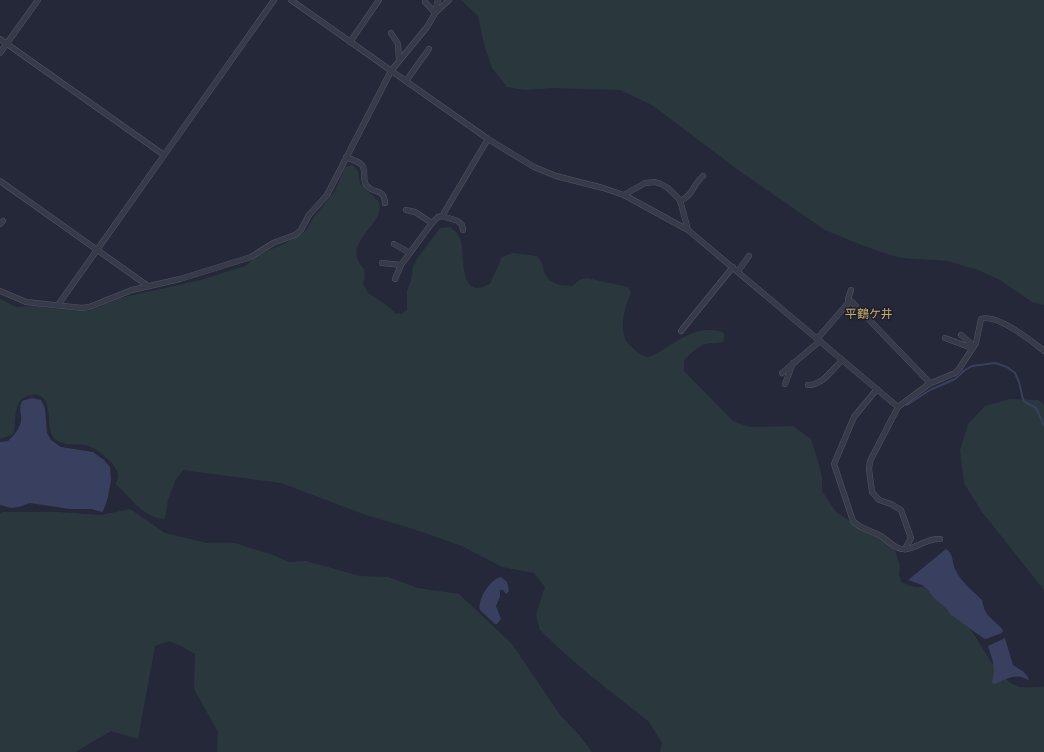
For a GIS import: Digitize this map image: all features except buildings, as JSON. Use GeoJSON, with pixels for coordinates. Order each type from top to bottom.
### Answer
{"type":"FeatureCollection","features":[{"type":"Feature","properties":{"kind":"street"},"geometry":{"type":"LineString","coordinates":[[0,53],[38,0]]}},
{"type":"Feature","properties":{"kind":"street"},"geometry":{"type":"LineString","coordinates":[[58,305],[274,0]]}},
{"type":"Feature","properties":{"kind":"street"},"geometry":{"type":"LineString","coordinates":[[291,0],[488,139],[534,167],[556,176],[624,195],[688,230],[898,407]]}},
{"type":"Feature","properties":{"kind":"street"},"geometry":{"type":"LineString","coordinates":[[350,42],[378,0]]}},
{"type":"Feature","properties":{"kind":"street"},"geometry":{"type":"LineString","coordinates":[[0,292],[26,302],[82,308],[89,307],[98,305],[124,292],[187,277],[251,257],[273,242],[295,235],[301,230],[309,215],[327,195],[391,71],[427,27],[438,0]]}},
{"type":"Feature","properties":{"kind":"street"},"geometry":{"type":"LineString","coordinates":[[434,12],[449,0]]}},
{"type":"Feature","properties":{"kind":"street"},"geometry":{"type":"LineString","coordinates":[[425,2],[434,12]]}},
{"type":"Feature","properties":{"kind":"street"},"geometry":{"type":"LineString","coordinates":[[391,33],[398,44],[399,61]]}},
{"type":"Feature","properties":{"kind":"street"},"geometry":{"type":"LineString","coordinates":[[0,39],[164,155]]}},
{"type":"Feature","properties":{"kind":"street"},"geometry":{"type":"LineString","coordinates":[[406,81],[429,49]]}},
{"type":"Feature","properties":{"kind":"street"},"geometry":{"type":"LineString","coordinates":[[395,279],[401,264],[432,223],[442,216],[488,139]]}},
{"type":"Feature","properties":{"kind":"street"},"geometry":{"type":"LineString","coordinates":[[346,157],[364,167],[364,179],[366,185],[383,193],[386,203]]}},
{"type":"Feature","properties":{"kind":"street"},"geometry":{"type":"LineString","coordinates":[[680,202],[687,198],[700,178],[703,176]]}},
{"type":"Feature","properties":{"kind":"street"},"geometry":{"type":"LineString","coordinates":[[0,181],[148,286]]}},
{"type":"Feature","properties":{"kind":"street"},"geometry":{"type":"LineString","coordinates":[[624,195],[645,183],[655,182],[668,188],[680,202],[688,230]]}},
{"type":"Feature","properties":{"kind":"street"},"geometry":{"type":"LineString","coordinates":[[406,210],[415,212],[432,223]]}},
{"type":"Feature","properties":{"kind":"street"},"geometry":{"type":"LineString","coordinates":[[442,216],[458,221],[462,225],[463,230]]}},
{"type":"Feature","properties":{"kind":"street"},"geometry":{"type":"LineString","coordinates":[[394,244],[410,252]]}},
{"type":"Feature","properties":{"kind":"street"},"geometry":{"type":"LineString","coordinates":[[681,331],[749,256]]}},
{"type":"Feature","properties":{"kind":"street"},"geometry":{"type":"LineString","coordinates":[[382,263],[401,264]]}},
{"type":"Feature","properties":{"kind":"street"},"geometry":{"type":"LineString","coordinates":[[782,373],[818,340],[849,302],[848,299],[851,290]]}},
{"type":"Feature","properties":{"kind":"street"},"geometry":{"type":"LineString","coordinates":[[849,302],[851,301],[928,380],[929,384]]}},
{"type":"Feature","properties":{"kind":"street"},"geometry":{"type":"LineString","coordinates":[[905,549],[911,538],[901,510],[877,498],[871,488],[869,469],[870,461],[898,407],[929,384],[955,373],[959,369],[976,343],[981,319],[987,317],[1003,323],[1044,351]]}},
{"type":"Feature","properties":{"kind":"street"},"geometry":{"type":"LineString","coordinates":[[961,335],[973,347]]}},
{"type":"Feature","properties":{"kind":"street"},"geometry":{"type":"LineString","coordinates":[[945,338],[973,347]]}},
{"type":"Feature","properties":{"kind":"street"},"geometry":{"type":"LineString","coordinates":[[808,385],[816,385],[842,360]]}},
{"type":"Feature","properties":{"kind":"street"},"geometry":{"type":"LineString","coordinates":[[785,384],[793,363]]}},
{"type":"Feature","properties":{"kind":"street"},"geometry":{"type":"LineString","coordinates":[[877,389],[854,417],[834,464],[854,523],[880,536],[896,547],[905,549],[910,549],[929,540],[940,539]]}},
{"type":"Feature","properties":{"kind":"shaded area"},"geometry":{"type":"Polygon","coordinates":[[[461,0],[1044,0],[1044,305],[1032,302],[1000,280],[978,270],[948,261],[903,258],[887,254],[825,230],[741,172],[652,105],[620,90],[553,88],[525,90],[507,87],[492,68],[484,44],[478,16],[461,0]]]}},
{"type":"Feature","properties":{"kind":"shaded area"},"geometry":{"type":"Polygon","coordinates":[[[352,165],[358,173],[362,186],[379,203],[379,211],[376,219],[360,242],[357,250],[358,259],[364,269],[365,278],[363,284],[368,293],[384,303],[395,313],[402,314],[407,310],[407,291],[411,280],[413,267],[417,259],[440,228],[450,227],[457,233],[460,239],[464,269],[468,283],[472,287],[480,288],[490,284],[502,257],[513,253],[537,256],[542,263],[544,272],[549,280],[559,285],[572,286],[581,279],[587,278],[628,287],[631,293],[623,323],[624,336],[626,341],[641,355],[648,357],[654,355],[692,333],[716,330],[724,333],[724,341],[702,345],[689,355],[684,360],[684,371],[733,421],[750,427],[793,426],[811,439],[822,477],[822,491],[836,512],[856,525],[871,529],[888,538],[893,545],[900,565],[899,575],[902,583],[915,587],[924,587],[954,612],[970,629],[992,663],[1006,680],[1014,685],[1022,687],[1044,687],[1044,752],[660,752],[662,743],[649,722],[586,672],[540,630],[536,615],[545,587],[534,573],[502,567],[462,546],[363,514],[281,483],[183,470],[175,481],[168,500],[165,519],[157,518],[144,511],[116,484],[118,476],[117,471],[110,461],[100,452],[90,446],[61,443],[53,437],[50,430],[48,406],[45,400],[40,396],[31,395],[21,400],[16,410],[14,433],[0,439],[0,299],[16,307],[33,306],[89,311],[120,298],[197,281],[245,266],[269,250],[284,244],[305,232],[314,217],[335,191],[345,167],[352,165]]]}},
{"type":"Feature","properties":{"kind":"shaded area"},"geometry":{"type":"Polygon","coordinates":[[[1010,399],[1038,400],[1044,404],[1044,590],[982,512],[964,483],[960,450],[968,424],[985,406],[1010,399]]]}},
{"type":"Feature","properties":{"kind":"shaded area"},"geometry":{"type":"Polygon","coordinates":[[[130,509],[165,533],[207,543],[235,543],[273,555],[289,562],[306,561],[360,576],[388,577],[418,588],[459,594],[512,644],[560,715],[580,736],[592,752],[217,752],[218,732],[194,689],[195,654],[169,641],[155,646],[138,739],[111,731],[75,752],[0,752],[0,514],[3,512],[58,512],[101,515],[130,509]]]}},
{"type":"Feature","properties":{"kind":"water"},"geometry":{"type":"Polygon","coordinates":[[[32,398],[41,400],[45,408],[47,433],[51,440],[61,447],[93,452],[104,460],[110,467],[111,480],[108,497],[102,512],[91,509],[70,509],[30,503],[11,508],[0,505],[0,442],[8,441],[16,432],[21,421],[20,407],[22,401],[32,398]]]}},
{"type":"Feature","properties":{"kind":"water"},"geometry":{"type":"Polygon","coordinates":[[[946,549],[952,556],[958,575],[964,583],[982,600],[987,614],[1003,630],[1002,633],[986,639],[983,638],[950,614],[947,609],[922,585],[908,580],[946,549]]]}},
{"type":"Feature","properties":{"kind":"water"},"geometry":{"type":"Polygon","coordinates":[[[501,577],[507,582],[509,591],[506,594],[503,590],[500,590],[500,597],[496,606],[501,619],[497,624],[495,624],[480,610],[480,601],[485,590],[501,577]]]}},
{"type":"Feature","properties":{"kind":"water"},"geometry":{"type":"Polygon","coordinates":[[[1005,638],[1013,665],[1024,672],[1029,679],[1028,680],[1015,677],[994,684],[992,682],[994,671],[993,662],[988,646],[1005,638]]]}},
{"type":"Feature","properties":{"kind":"waterway"},"geometry":{"type":"LineString","coordinates":[[907,405],[930,390],[955,379],[972,366],[995,363],[1007,367],[1015,373],[1023,399],[1025,402],[1036,408],[1044,425]]}},
{"type":"Feature","properties":{"kind":"district","name":"平鶴ケ井"},"geometry":{"type":"Point","coordinates":[869,314]}}]}
